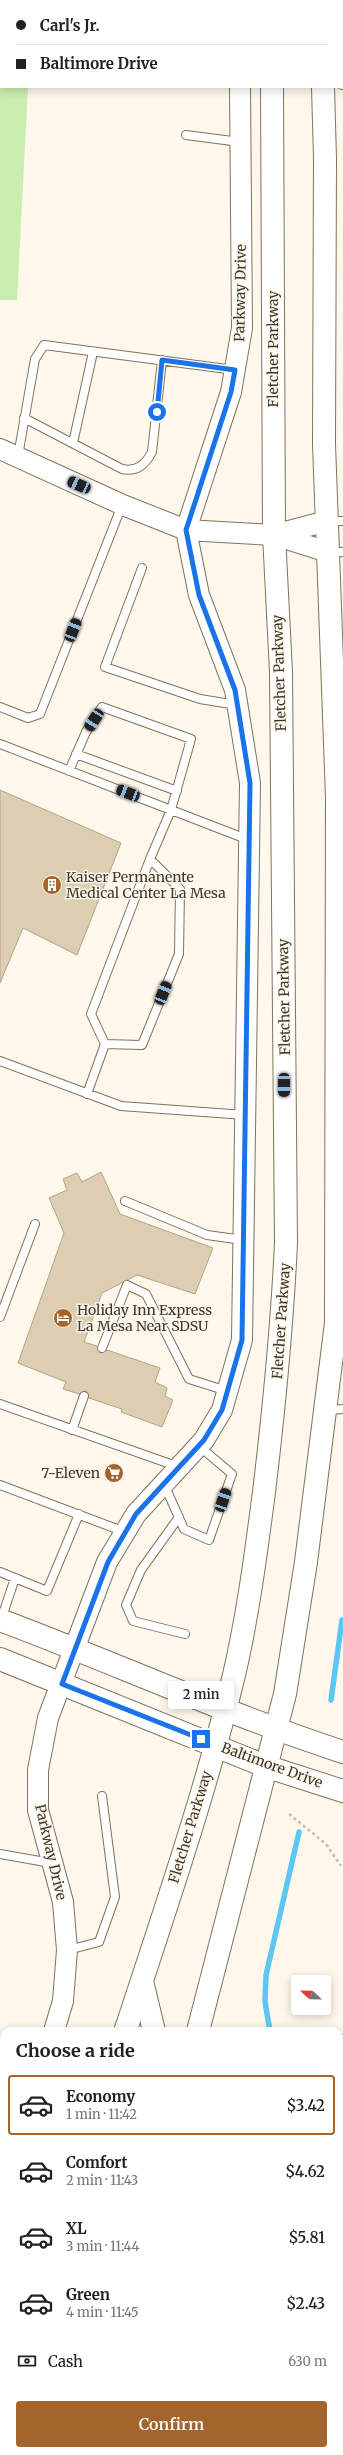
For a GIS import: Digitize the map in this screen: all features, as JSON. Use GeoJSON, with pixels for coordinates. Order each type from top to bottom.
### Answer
{"type":"FeatureCollection","features":[{"type":"Feature","properties":{"kind":"main road","name":"Fletcher Parkway"},"geometry":{"type":"LineString","coordinates":[[128,2027],[193,1823],[234,1674],[257,1548],[272,1426],[284,1296],[286,1243],[281,672],[274,535],[272,88]]}},
{"type":"Feature","properties":{"kind":"main road"},"geometry":{"type":"LineString","coordinates":[[199,2027],[265,1766],[285,1694],[305,1570],[334,1409],[340,834],[335,521],[324,444],[325,159],[323,88]]}},
{"type":"Feature","properties":{"kind":"main road"},"geometry":{"type":"LineString","coordinates":[[1,1620],[76,1648],[275,1730],[343,1752]]}},
{"type":"Feature","properties":{"kind":"main road","name":"Baltimore Drive"},"geometry":{"type":"LineString","coordinates":[[0,1659],[265,1766],[343,1790]]}},
{"type":"Feature","properties":{"kind":"main road"},"geometry":{"type":"LineString","coordinates":[[142,1981],[153,2027]]}},
{"type":"Feature","properties":{"kind":"street","name":"Parkway Drive"},"geometry":{"type":"LineString","coordinates":[[55,2027],[63,2001],[67,1950],[63,1902],[51,1864],[38,1810],[38,1770],[48,1718],[108,1562],[136,1514],[199,1446],[222,1410],[242,1340],[250,783],[235,690],[199,595],[186,530],[231,392],[242,328],[240,88]]}},
{"type":"Feature","properties":{"kind":"street"},"geometry":{"type":"LineString","coordinates":[[9,452],[122,505],[186,530],[274,535],[335,552]]}},
{"type":"Feature","properties":{"kind":"street"},"geometry":{"type":"LineString","coordinates":[[274,535],[335,521]]}},
{"type":"Feature","properties":{"kind":"lane"},"geometry":{"type":"LineString","coordinates":[[186,135],[241,142]]}},
{"type":"Feature","properties":{"kind":"lane"},"geometry":{"type":"LineString","coordinates":[[9,452],[24,418],[35,359],[44,345],[235,370]]}},
{"type":"Feature","properties":{"kind":"lane"},"geometry":{"type":"LineString","coordinates":[[73,443],[92,352]]}},
{"type":"Feature","properties":{"kind":"lane"},"geometry":{"type":"LineString","coordinates":[[24,418],[122,469],[131,471],[147,462],[152,452],[162,360]]}},
{"type":"Feature","properties":{"kind":"lane"},"geometry":{"type":"LineString","coordinates":[[0,706],[28,718],[40,714],[122,505]]}},
{"type":"Feature","properties":{"kind":"lane"},"geometry":{"type":"LineString","coordinates":[[142,568],[106,667],[200,699],[238,705]]}},
{"type":"Feature","properties":{"kind":"lane"},"geometry":{"type":"LineString","coordinates":[[69,771],[86,732],[102,707],[191,738],[171,810],[150,859],[91,1014],[105,1044],[87,1094]]}},
{"type":"Feature","properties":{"kind":"lane"},"geometry":{"type":"LineString","coordinates":[[0,744],[249,840]]}},
{"type":"Feature","properties":{"kind":"lane"},"geometry":{"type":"LineString","coordinates":[[76,754],[177,791]]}},
{"type":"Feature","properties":{"kind":"lane"},"geometry":{"type":"LineString","coordinates":[[105,1044],[142,1045],[178,954],[180,889],[150,859]]}},
{"type":"Feature","properties":{"kind":"lane"},"geometry":{"type":"LineString","coordinates":[[0,1061],[121,1106],[245,1115]]}},
{"type":"Feature","properties":{"kind":"lane"},"geometry":{"type":"LineString","coordinates":[[125,1201],[207,1235],[244,1240]]}},
{"type":"Feature","properties":{"kind":"lane"},"geometry":{"type":"LineString","coordinates":[[0,1318],[35,1224]]}},
{"type":"Feature","properties":{"kind":"lane"},"geometry":{"type":"LineString","coordinates":[[102,1348],[128,1285],[146,1294],[189,1379],[228,1391]]}},
{"type":"Feature","properties":{"kind":"lane"},"geometry":{"type":"LineString","coordinates":[[72,1430],[84,1396]]}},
{"type":"Feature","properties":{"kind":"lane"},"geometry":{"type":"LineString","coordinates":[[0,1404],[180,1468]]}},
{"type":"Feature","properties":{"kind":"lane"},"geometry":{"type":"LineString","coordinates":[[164,1484],[184,1529],[209,1540],[232,1474],[199,1446]]}},
{"type":"Feature","properties":{"kind":"lane"},"geometry":{"type":"LineString","coordinates":[[0,1485],[125,1532]]}},
{"type":"Feature","properties":{"kind":"lane"},"geometry":{"type":"LineString","coordinates":[[0,1572],[47,1591],[79,1514]]}},
{"type":"Feature","properties":{"kind":"lane"},"geometry":{"type":"LineString","coordinates":[[179,1517],[141,1570],[126,1606],[133,1621],[185,1634]]}},
{"type":"Feature","properties":{"kind":"lane"},"geometry":{"type":"LineString","coordinates":[[1,1620],[15,1578]]}},
{"type":"Feature","properties":{"kind":"lane"},"geometry":{"type":"LineString","coordinates":[[67,1950],[99,1942],[115,1897],[102,1796]]}},
{"type":"Feature","properties":{"kind":"lane"},"geometry":{"type":"LineString","coordinates":[[0,1854],[51,1864]]}},
{"type":"Feature","properties":{"kind":"path"},"geometry":{"type":"LineString","coordinates":[[289,1814],[326,1844],[341,1866]]}},
{"type":"Feature","properties":{"kind":"green space"},"geometry":{"type":"Polygon","coordinates":[[[0,88],[28,88],[17,300],[0,300],[0,88]]]}},
{"type":"Feature","properties":{"kind":"building","name":"Kaiser Permanente Medical Center La Mesa"},"geometry":{"type":"Polygon","coordinates":[[[0,790],[121,843],[77,955],[23,928],[0,983],[0,790]]]}},
{"type":"Feature","properties":{"kind":"building","name":"Holiday Inn Express La Mesa Near SDSU"},"geometry":{"type":"Polygon","coordinates":[[[101,1172],[120,1214],[213,1248],[195,1294],[137,1275],[102,1293],[84,1342],[97,1346],[100,1353],[107,1350],[160,1368],[155,1382],[167,1388],[165,1396],[173,1400],[162,1427],[121,1412],[122,1409],[89,1398],[86,1391],[79,1394],[63,1389],[66,1382],[18,1363],[64,1233],[49,1198],[67,1190],[63,1179],[77,1173],[82,1182],[101,1172]]]}},
{"type":"Feature","properties":{"kind":"waterway"},"geometry":{"type":"LineString","coordinates":[[331,1700],[342,1620]]}},
{"type":"Feature","properties":{"kind":"waterway"},"geometry":{"type":"LineString","coordinates":[[269,2027],[265,2002],[266,1975],[299,1832]]}},
{"type":"Feature","properties":{"kind":"place","name":"Kaiser Permanente Medical Center La Mesa"},"geometry":{"type":"Point","coordinates":[52,885]}},
{"type":"Feature","properties":{"kind":"place","name":"Holiday Inn Express La Mesa Near SDSU"},"geometry":{"type":"Point","coordinates":[63,1318]}},
{"type":"Feature","properties":{"kind":"place","name":"7-Eleven"},"geometry":{"type":"Point","coordinates":[114,1473]}},
{"type":"Feature","properties":{"kind":"route"},"geometry":{"type":"LineString","coordinates":[[157,412],[162,360],[235,370],[231,392],[186,530],[199,595],[235,690],[250,783],[242,1340],[222,1410],[204,1440],[180,1468],[136,1514],[108,1562],[62,1684],[201,1739]]}}]}
